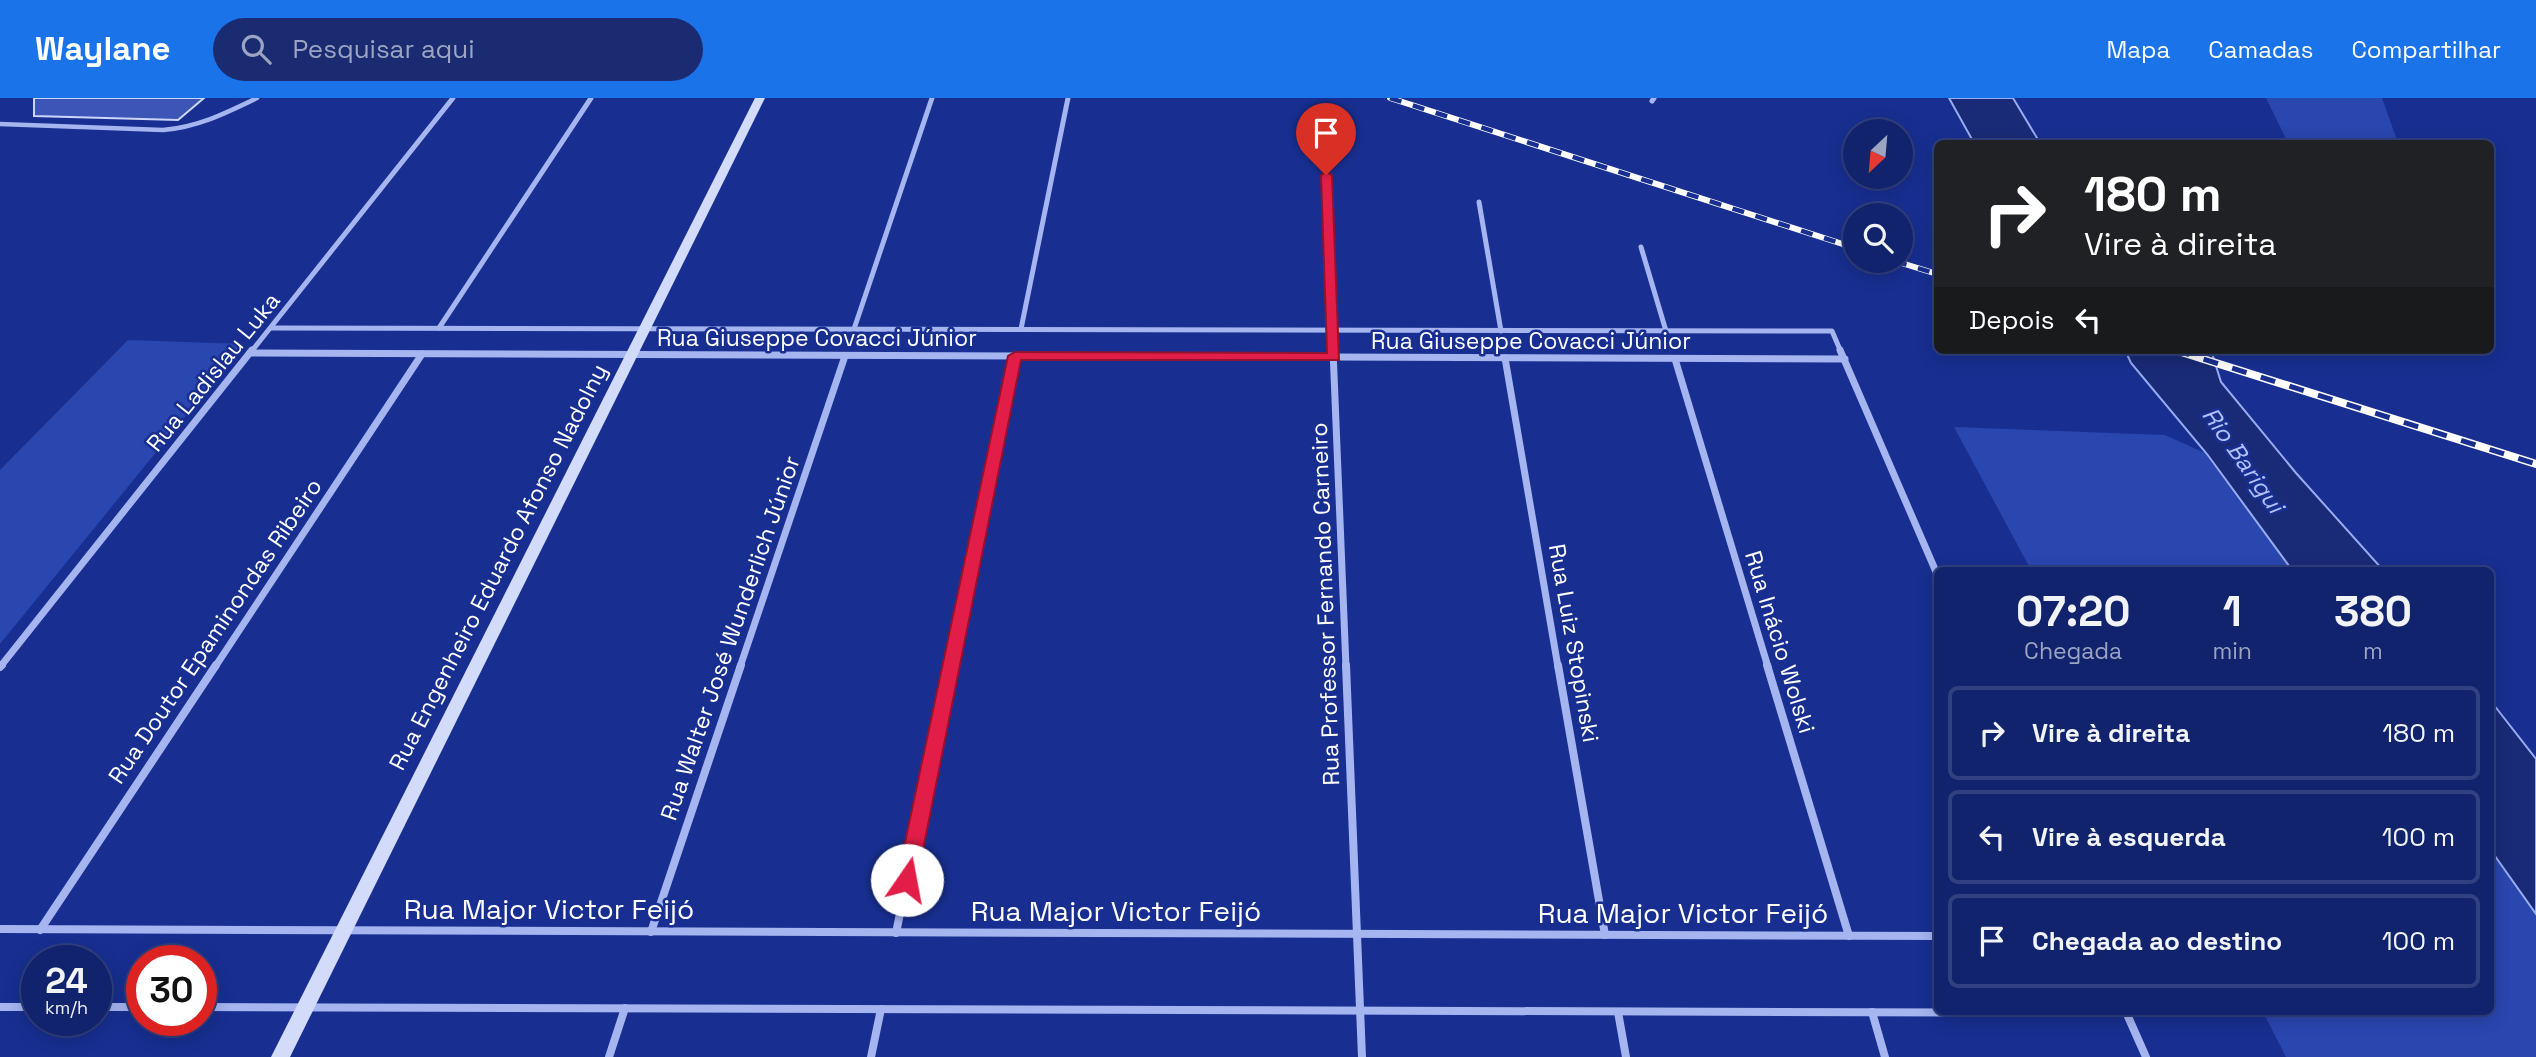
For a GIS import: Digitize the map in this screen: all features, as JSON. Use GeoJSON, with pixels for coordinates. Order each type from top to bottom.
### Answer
{"type":"FeatureCollection","features":[{"type":"Feature","properties":{"kind":"street","name":"Rua Ladislau Luka"},"geometry":{"type":"LineString","coordinates":[[0,667],[453,98]]}},
{"type":"Feature","properties":{"kind":"street"},"geometry":{"type":"LineString","coordinates":[[439,328],[591,98]]}},
{"type":"Feature","properties":{"kind":"street","name":"Rua Engenheiro Eduardo Afonso Nadolny"},"geometry":{"type":"LineString","coordinates":[[280,1057],[760,98]]}},
{"type":"Feature","properties":{"kind":"street"},"geometry":{"type":"LineString","coordinates":[[854,329],[932,98]]}},
{"type":"Feature","properties":{"kind":"street"},"geometry":{"type":"LineString","coordinates":[[1021,329],[1068,98]]}},
{"type":"Feature","properties":{"kind":"street","name":"Rua Professor Fernando Carneiro"},"geometry":{"type":"LineString","coordinates":[[1325,150],[1362,1057]]}},
{"type":"Feature","properties":{"kind":"street"},"geometry":{"type":"LineString","coordinates":[[1479,202],[1501,331]]}},
{"type":"Feature","properties":{"kind":"street"},"geometry":{"type":"LineString","coordinates":[[1641,247],[1666,331]]}},
{"type":"Feature","properties":{"kind":"street","name":"Rua Giuseppe Covacci Júnior"},"geometry":{"type":"LineString","coordinates":[[250,353],[1844,359],[1832,331],[271,328]]}},
{"type":"Feature","properties":{"kind":"street","name":"Rua Doutor Epaminondas Ribeiro"},"geometry":{"type":"LineString","coordinates":[[40,930],[422,354]]}},
{"type":"Feature","properties":{"kind":"street","name":"Rua Walter José Wunderlich Júnior"},"geometry":{"type":"LineString","coordinates":[[651,932],[845,356]]}},
{"type":"Feature","properties":{"kind":"street"},"geometry":{"type":"LineString","coordinates":[[896,933],[1015,356]]}},
{"type":"Feature","properties":{"kind":"street","name":"Rua Luiz Stopinski"},"geometry":{"type":"LineString","coordinates":[[1505,358],[1605,935]]}},
{"type":"Feature","properties":{"kind":"street","name":"Rua Inácio Wolski"},"geometry":{"type":"LineString","coordinates":[[1675,359],[1849,936]]}},
{"type":"Feature","properties":{"kind":"street"},"geometry":{"type":"LineString","coordinates":[[1844,359],[1934,567]]}},
{"type":"Feature","properties":{"kind":"street","name":"Rua Major Victor Feijó"},"geometry":{"type":"LineString","coordinates":[[0,929],[1934,936]]}},
{"type":"Feature","properties":{"kind":"street"},"geometry":{"type":"LineString","coordinates":[[0,1007],[21,1007]]}},
{"type":"Feature","properties":{"kind":"street"},"geometry":{"type":"LineString","coordinates":[[217,1007],[1934,1012]]}},
{"type":"Feature","properties":{"kind":"street"},"geometry":{"type":"LineString","coordinates":[[609,1057],[625,1008]]}},
{"type":"Feature","properties":{"kind":"street"},"geometry":{"type":"LineString","coordinates":[[871,1057],[881,1009]]}},
{"type":"Feature","properties":{"kind":"street"},"geometry":{"type":"LineString","coordinates":[[1618,1012],[1626,1057]]}},
{"type":"Feature","properties":{"kind":"street"},"geometry":{"type":"LineString","coordinates":[[1872,1012],[1885,1057]]}},
{"type":"Feature","properties":{"kind":"street"},"geometry":{"type":"LineString","coordinates":[[2127,1015],[2146,1057]]}},
{"type":"Feature","properties":{"kind":"lane"},"geometry":{"type":"LineString","coordinates":[[0,124],[163,130],[187,128],[257,98]]}},
{"type":"Feature","properties":{"kind":"shaded area"},"geometry":{"type":"Polygon","coordinates":[[[2266,98],[2382,98],[2397,140],[2287,140],[2266,98]]]}},
{"type":"Feature","properties":{"kind":"shaded area"},"geometry":{"type":"Polygon","coordinates":[[[128,340],[244,344],[0,644],[0,470],[128,340]]]}},
{"type":"Feature","properties":{"kind":"shaded area"},"geometry":{"type":"Polygon","coordinates":[[[1954,427],[2165,435],[2207,454],[2289,567],[2029,567],[1954,427]]]}},
{"type":"Feature","properties":{"kind":"shaded area"},"geometry":{"type":"Polygon","coordinates":[[[2494,856],[2536,914],[2536,1057],[2286,1057],[2265,1015],[2494,1015],[2494,856]]]}},
{"type":"Feature","properties":{"kind":"water"},"geometry":{"type":"Polygon","coordinates":[[[1949,98],[2013,98],[2038,140],[1972,140],[1949,98]]]}},
{"type":"Feature","properties":{"kind":"water","name":"Rio Barigui"},"geometry":{"type":"Polygon","coordinates":[[[2127,354],[2212,354],[2221,382],[2296,473],[2380,567],[2290,567],[2207,454],[2131,363],[2127,354]]]}},
{"type":"Feature","properties":{"kind":"water"},"geometry":{"type":"Polygon","coordinates":[[[2494,705],[2536,759],[2536,914],[2494,855],[2494,705]]]}},
{"type":"Feature","properties":{"kind":"building"},"geometry":{"type":"Polygon","coordinates":[[[34,98],[204,98],[178,120],[34,116],[34,98]]]}},
{"type":"Feature","properties":{"kind":"railway"},"geometry":{"type":"LineString","coordinates":[[1390,98],[1843,244]]}},
{"type":"Feature","properties":{"kind":"railway"},"geometry":{"type":"LineString","coordinates":[[1913,267],[1934,273]]}},
{"type":"Feature","properties":{"kind":"railway"},"geometry":{"type":"LineString","coordinates":[[2188,354],[2536,464]]}},
{"type":"Feature","properties":{"kind":"route"},"geometry":{"type":"LineString","coordinates":[[907,880],[1015,356],[1334,357],[1326,175]]}}]}
